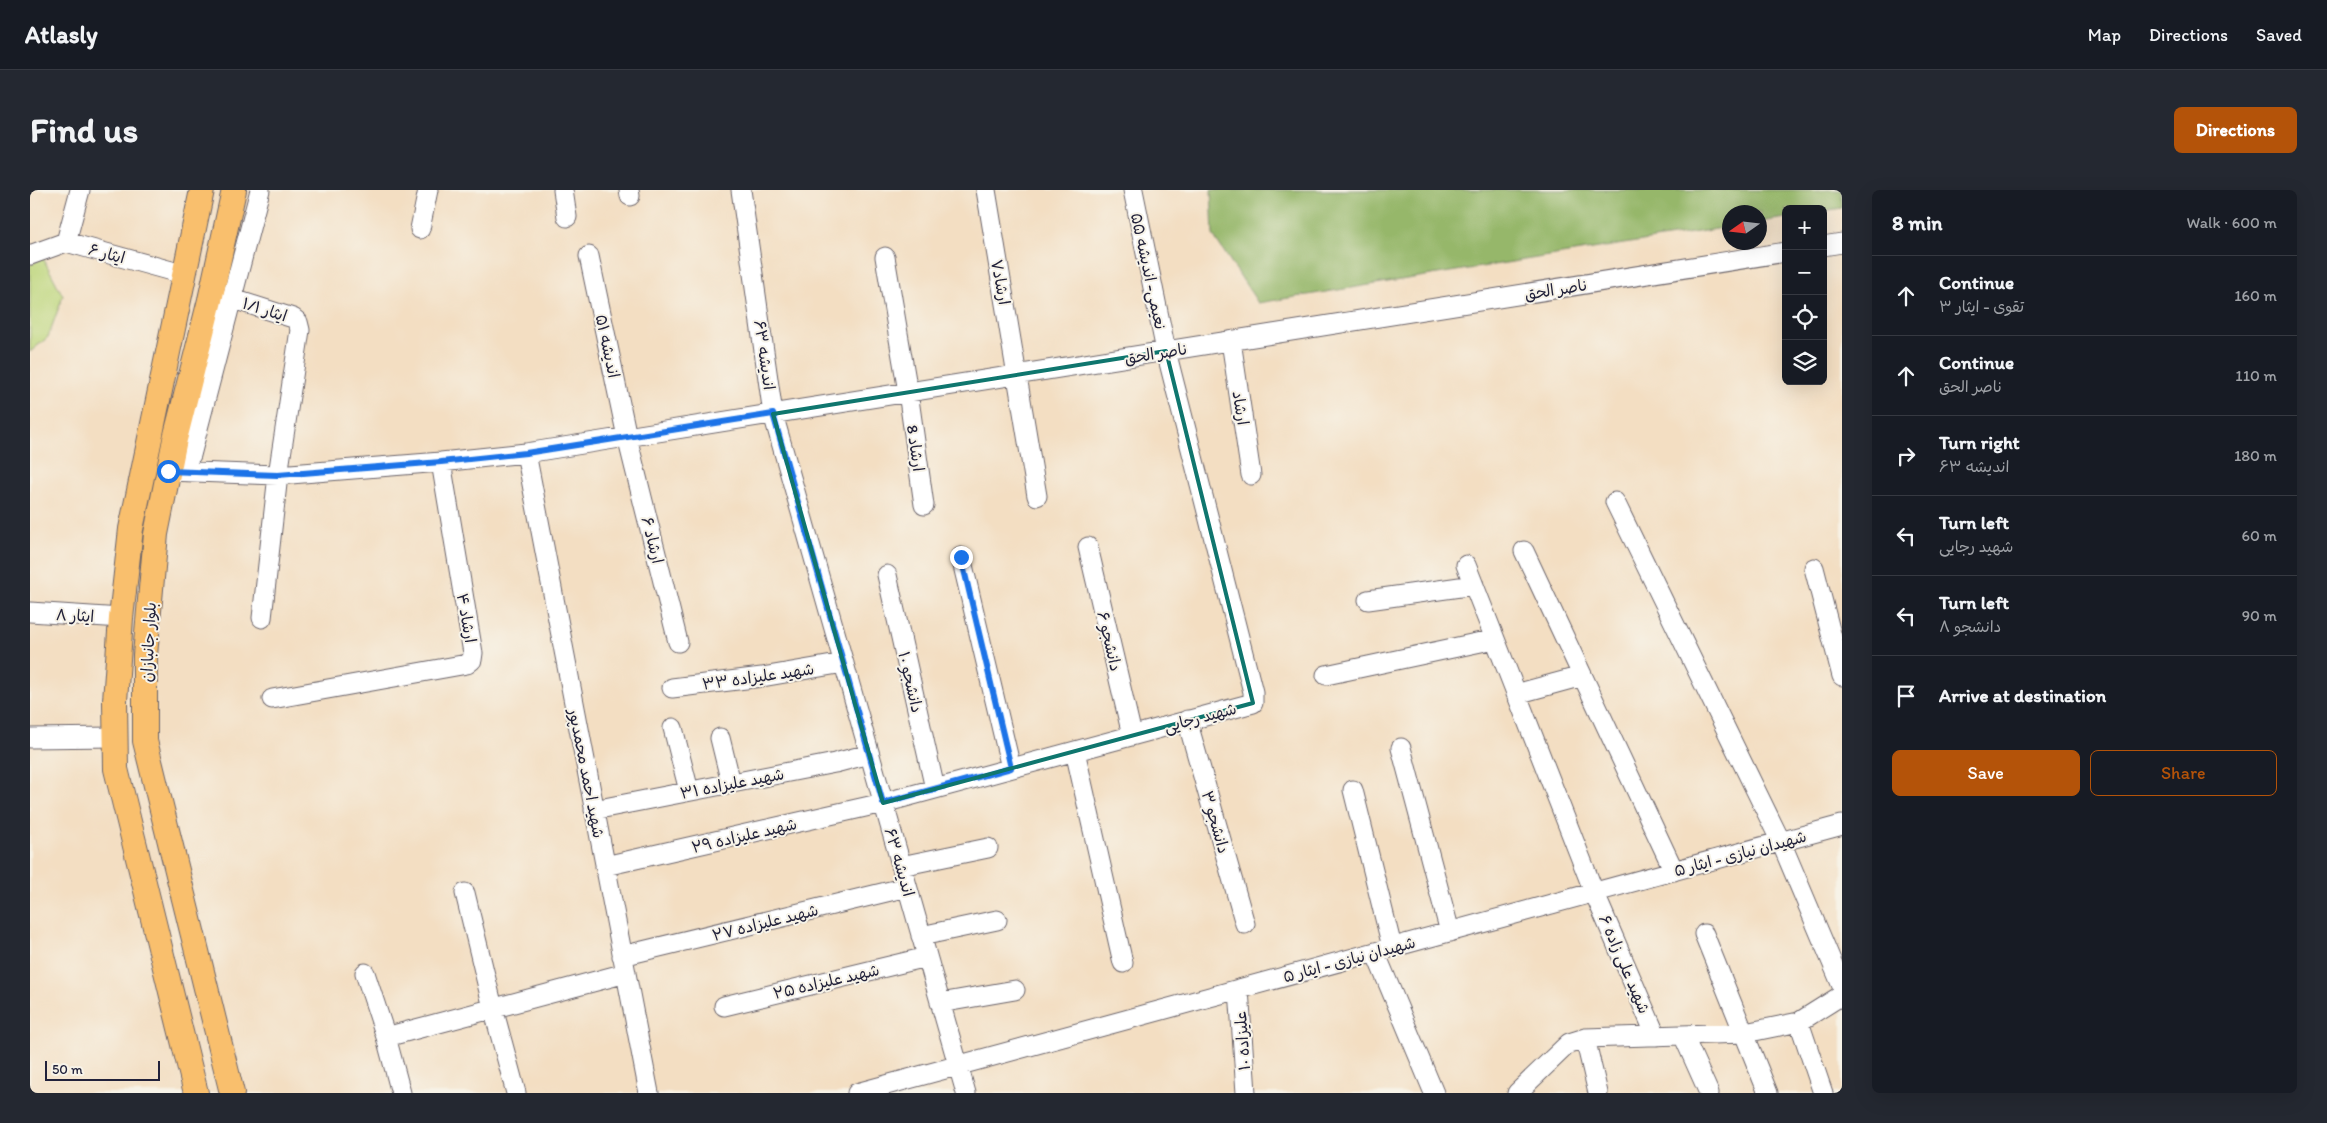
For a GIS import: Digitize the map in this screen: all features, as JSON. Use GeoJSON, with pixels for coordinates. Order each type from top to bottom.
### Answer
{"type":"FeatureCollection","features":[{"type":"Feature","properties":{"kind":"main road"},"geometry":{"type":"LineString","coordinates":[[206,191],[219,191],[232,198]]}},
{"type":"Feature","properties":{"kind":"main road","name":"بلوار جانبازان"},"geometry":{"type":"LineString","coordinates":[[196,1093],[116,769],[115,701],[130,529],[206,191]]}},
{"type":"Feature","properties":{"kind":"main road","name":"بلوار جانبازان"},"geometry":{"type":"LineString","coordinates":[[232,198],[210,300],[168,471],[156,534],[145,655],[145,741],[232,1093]]}},
{"type":"Feature","properties":{"kind":"street"},"geometry":{"type":"LineString","coordinates":[[66,242],[80,190]]}},
{"type":"Feature","properties":{"kind":"street"},"geometry":{"type":"LineString","coordinates":[[168,471],[191,455],[230,298],[260,190]]}},
{"type":"Feature","properties":{"kind":"street"},"geometry":{"type":"LineString","coordinates":[[420,229],[428,190]]}},
{"type":"Feature","properties":{"kind":"street"},"geometry":{"type":"LineString","coordinates":[[563,190],[567,218]]}},
{"type":"Feature","properties":{"kind":"street","name":"اندیشه ۶۳"},"geometry":{"type":"LineString","coordinates":[[741,190],[773,414],[966,1093]]}},
{"type":"Feature","properties":{"kind":"street","name":"ارشاد۷"},"geometry":{"type":"LineString","coordinates":[[986,190],[1037,496]]}},
{"type":"Feature","properties":{"kind":"street","name":"نعیمی- اندیشه ۵۵"},"geometry":{"type":"LineString","coordinates":[[1133,190],[1166,351]]}},
{"type":"Feature","properties":{"kind":"street","name":"ایثار ۶"},"geometry":{"type":"LineString","coordinates":[[30,255],[66,242],[186,275]]}},
{"type":"Feature","properties":{"kind":"street"},"geometry":{"type":"LineString","coordinates":[[1827,245],[1842,243]]}},
{"type":"Feature","properties":{"kind":"street","name":"ناصر الحق"},"geometry":{"type":"LineString","coordinates":[[168,471],[278,475],[526,453],[1782,253]]}},
{"type":"Feature","properties":{"kind":"street","name":"اندیشه ۵۱"},"geometry":{"type":"LineString","coordinates":[[589,256],[627,437]]}},
{"type":"Feature","properties":{"kind":"street","name":"ارشاد 8"},"geometry":{"type":"LineString","coordinates":[[885,257],[908,392],[924,504]]}},
{"type":"Feature","properties":{"kind":"street","name":"ایثار ۱/۱"},"geometry":{"type":"LineString","coordinates":[[230,298],[294,318],[298,322],[300,330],[278,475]]}},
{"type":"Feature","properties":{"kind":"street","name":"ارشاد"},"geometry":{"type":"LineString","coordinates":[[1231,341],[1251,475]]}},
{"type":"Feature","properties":{"kind":"street","name":"شهید رجایی"},"geometry":{"type":"LineString","coordinates":[[883,803],[1253,702],[1253,692],[1166,351]]}},
{"type":"Feature","properties":{"kind":"street","name":"ارشاد ۶"},"geometry":{"type":"LineString","coordinates":[[627,437],[678,642]]}},
{"type":"Feature","properties":{"kind":"street","name":"شهید احمد محمدپور"},"geometry":{"type":"LineString","coordinates":[[526,453],[649,1093]]}},
{"type":"Feature","properties":{"kind":"street","name":"ارشاد ۴"},"geometry":{"type":"LineString","coordinates":[[272,698],[467,664],[472,660],[474,653],[441,462]]}},
{"type":"Feature","properties":{"kind":"street"},"geometry":{"type":"LineString","coordinates":[[262,618],[278,475]]}},
{"type":"Feature","properties":{"kind":"street"},"geometry":{"type":"LineString","coordinates":[[1615,502],[1781,842],[1842,986]]}},
{"type":"Feature","properties":{"kind":"street","name":"دانشجو ۶"},"geometry":{"type":"LineString","coordinates":[[1088,547],[1132,735]]}},
{"type":"Feature","properties":{"kind":"street"},"geometry":{"type":"LineString","coordinates":[[1524,551],[1674,871]]}},
{"type":"Feature","properties":{"kind":"street"},"geometry":{"type":"LineString","coordinates":[[961,557],[1011,768]]}},
{"type":"Feature","properties":{"kind":"street","name":"شهید علی زاده ۶"},"geometry":{"type":"LineString","coordinates":[[1466,565],[1594,892],[1656,1036]]}},
{"type":"Feature","properties":{"kind":"street"},"geometry":{"type":"LineString","coordinates":[[1814,568],[1842,676]]}},
{"type":"Feature","properties":{"kind":"street","name":"دانشجو ۱۰"},"geometry":{"type":"LineString","coordinates":[[887,575],[935,789]]}},
{"type":"Feature","properties":{"kind":"street"},"geometry":{"type":"LineString","coordinates":[[1368,600],[1474,585]]}},
{"type":"Feature","properties":{"kind":"street","name":"ایثار ۸"},"geometry":{"type":"LineString","coordinates":[[30,612],[121,618]]}},
{"type":"Feature","properties":{"kind":"street"},"geometry":{"type":"LineString","coordinates":[[1326,676],[1495,639]]}},
{"type":"Feature","properties":{"kind":"street","name":"شهید علیزاده ۳۳"},"geometry":{"type":"LineString","coordinates":[[672,688],[762,677],[844,662]]}},
{"type":"Feature","properties":{"kind":"street"},"geometry":{"type":"LineString","coordinates":[[1516,694],[1582,676]]}},
{"type":"Feature","properties":{"kind":"street","name":"دانشجو ۳"},"geometry":{"type":"LineString","coordinates":[[1187,720],[1245,924]]}},
{"type":"Feature","properties":{"kind":"street"},"geometry":{"type":"LineString","coordinates":[[673,728],[688,791]]}},
{"type":"Feature","properties":{"kind":"street"},"geometry":{"type":"LineString","coordinates":[[30,738],[115,737]]}},
{"type":"Feature","properties":{"kind":"street"},"geometry":{"type":"LineString","coordinates":[[720,738],[731,783]]}},
{"type":"Feature","properties":{"kind":"street"},"geometry":{"type":"LineString","coordinates":[[1401,748],[1450,932]]}},
{"type":"Feature","properties":{"kind":"street"},"geometry":{"type":"LineString","coordinates":[[1075,751],[1123,963]]}},
{"type":"Feature","properties":{"kind":"street","name":"شهید علیزاده ۳۱"},"geometry":{"type":"LineString","coordinates":[[594,810],[835,763],[869,754]]}},
{"type":"Feature","properties":{"kind":"street"},"geometry":{"type":"LineString","coordinates":[[1353,790],[1384,950],[1434,1093]]}},
{"type":"Feature","properties":{"kind":"street","name":"شهید علیزاده ۲۹"},"geometry":{"type":"LineString","coordinates":[[605,866],[883,803]]}},
{"type":"Feature","properties":{"kind":"street","name":"شهیدان نیازی - ایثار ۵"},"geometry":{"type":"LineString","coordinates":[[857,1093],[1842,825]]}},
{"type":"Feature","properties":{"kind":"street"},"geometry":{"type":"LineString","coordinates":[[901,866],[988,848]]}},
{"type":"Feature","properties":{"kind":"street","name":"شهید علیزاده ۲۷"},"geometry":{"type":"LineString","coordinates":[[386,1037],[493,1008],[624,965],[907,887]]}},
{"type":"Feature","properties":{"kind":"street"},"geometry":{"type":"LineString","coordinates":[[465,893],[516,1093]]}},
{"type":"Feature","properties":{"kind":"street"},"geometry":{"type":"LineString","coordinates":[[921,936],[998,920]]}},
{"type":"Feature","properties":{"kind":"street"},"geometry":{"type":"LineString","coordinates":[[1704,934],[1768,1093]]}},
{"type":"Feature","properties":{"kind":"street","name":"شهید علیزاده ۲۵"},"geometry":{"type":"LineString","coordinates":[[724,1006],[927,957]]}},
{"type":"Feature","properties":{"kind":"street"},"geometry":{"type":"LineString","coordinates":[[365,973],[386,1037],[401,1093]]}},
{"type":"Feature","properties":{"kind":"street","name":"علیزاده ۱۰"},"geometry":{"type":"LineString","coordinates":[[1239,989],[1246,1093]]}},
{"type":"Feature","properties":{"kind":"street"},"geometry":{"type":"LineString","coordinates":[[940,1003],[1015,990]]}},
{"type":"Feature","properties":{"kind":"street"},"geometry":{"type":"LineString","coordinates":[[1517,1093],[1569,1043],[1585,1038],[1745,1033],[1799,1022],[1842,995]]}},
{"type":"Feature","properties":{"kind":"street"},"geometry":{"type":"LineString","coordinates":[[1799,1022],[1823,1093]]}},
{"type":"Feature","properties":{"kind":"street"},"geometry":{"type":"LineString","coordinates":[[1683,1035],[1708,1093]]}},
{"type":"Feature","properties":{"kind":"street"},"geometry":{"type":"LineString","coordinates":[[1585,1038],[1598,1093]]}},
{"type":"Feature","properties":{"kind":"highlighted area"},"geometry":{"type":"Polygon","coordinates":[[[1166,351],[1253,703],[883,803],[773,414],[1166,351]]]}},
{"type":"Feature","properties":{"kind":"green space"},"geometry":{"type":"Polygon","coordinates":[[[1211,190],[1842,190],[1842,208],[1827,210],[1827,205],[1782,205],[1782,219],[1767,221],[1767,205],[1722,205],[1722,228],[1258,303],[1213,235],[1211,190]]]}},
{"type":"Feature","properties":{"kind":"green space"},"geometry":{"type":"Polygon","coordinates":[[[43,258],[63,296],[48,337],[30,352],[30,265],[43,258]]]}},
{"type":"Feature","properties":{"kind":"route"},"geometry":{"type":"LineString","coordinates":[[168,471],[278,475],[441,462],[526,453],[773,414],[883,803],[1011,768],[961,557]]}}]}
